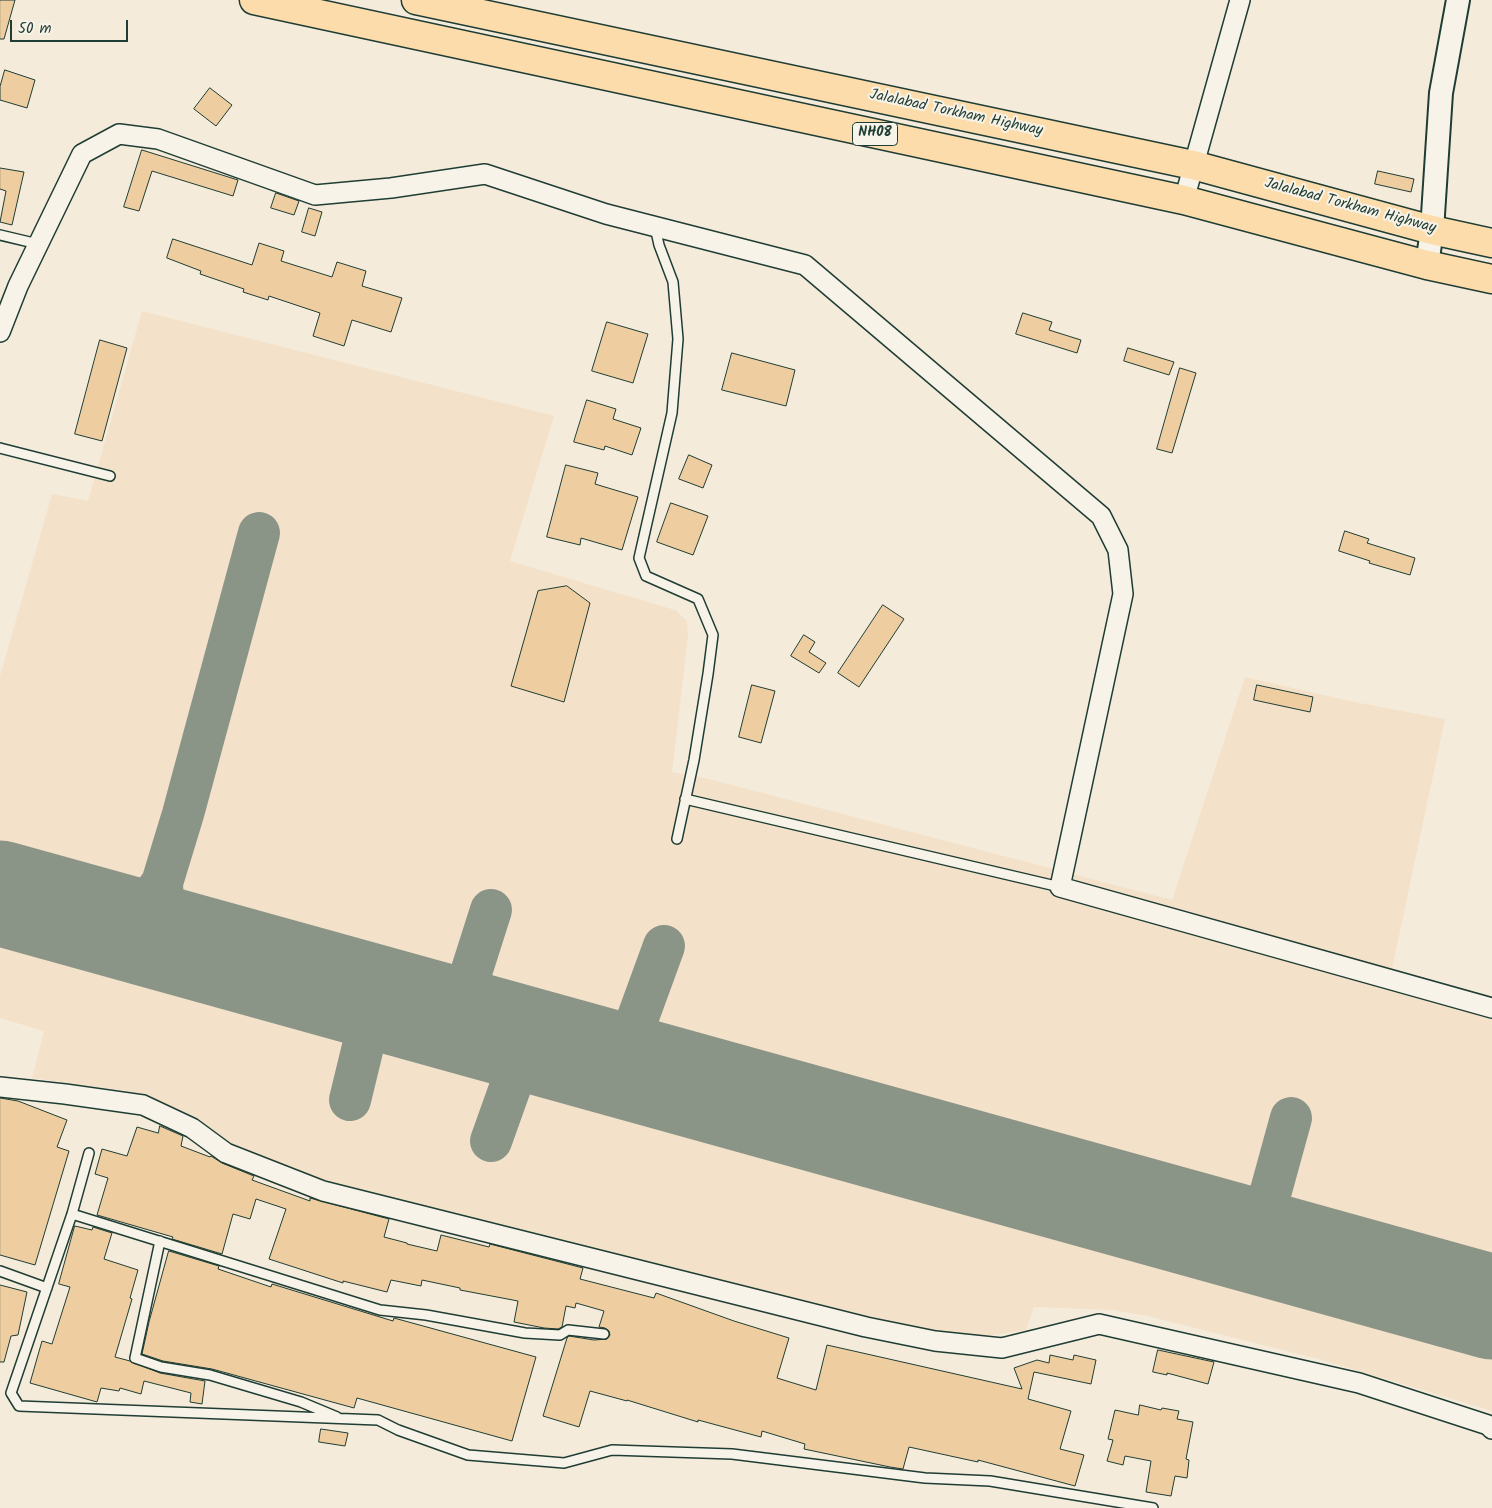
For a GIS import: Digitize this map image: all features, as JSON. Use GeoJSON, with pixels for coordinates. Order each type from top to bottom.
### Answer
{"type":"FeatureCollection","features":[{"type":"Feature","properties":{"kind":"highway","name":"NH08"},"geometry":{"type":"LineString","coordinates":[[254,0],[1184,200],[1426,265],[1492,279]]}},
{"type":"Feature","properties":{"kind":"highway","name":"Jalalabad Torkham Highway"},"geometry":{"type":"LineString","coordinates":[[416,0],[1194,165],[1432,230],[1492,243]]}},
{"type":"Feature","properties":{"kind":"street"},"geometry":{"type":"LineString","coordinates":[[1184,200],[1240,0]]}},
{"type":"Feature","properties":{"kind":"street"},"geometry":{"type":"LineString","coordinates":[[1426,265],[1432,230],[1441,93],[1458,0]]}},
{"type":"Feature","properties":{"kind":"street"},"geometry":{"type":"LineString","coordinates":[[0,332],[18,286],[82,154],[119,134],[158,139],[315,195],[391,188],[485,174],[606,214],[805,265],[1101,516],[1118,550],[1123,594],[1060,887],[1492,1008]]}},
{"type":"Feature","properties":{"kind":"street"},"geometry":{"type":"LineString","coordinates":[[0,1087],[143,1105],[192,1128],[226,1153],[323,1191],[866,1327],[935,1340],[1002,1348],[1099,1324],[1360,1383],[1488,1425],[1492,1429]]}},
{"type":"Feature","properties":{"kind":"lane"},"geometry":{"type":"LineString","coordinates":[[655,226],[659,245],[673,282],[678,339],[672,413],[639,558],[646,576],[698,599],[713,635],[708,674],[677,839]]}},
{"type":"Feature","properties":{"kind":"lane"},"geometry":{"type":"LineString","coordinates":[[0,235],[38,244]]}},
{"type":"Feature","properties":{"kind":"lane"},"geometry":{"type":"LineString","coordinates":[[0,448],[110,476]]}},
{"type":"Feature","properties":{"kind":"lane"},"geometry":{"type":"LineString","coordinates":[[685,800],[1060,887]]}},
{"type":"Feature","properties":{"kind":"lane"},"geometry":{"type":"LineString","coordinates":[[89,1153],[72,1214],[11,1393],[19,1406],[378,1420],[398,1430],[468,1455],[564,1463],[612,1450],[732,1454],[925,1478],[990,1481],[1153,1508]]}},
{"type":"Feature","properties":{"kind":"lane"},"geometry":{"type":"LineString","coordinates":[[72,1214],[380,1310],[426,1315],[525,1333],[560,1335],[568,1330],[604,1334]]}},
{"type":"Feature","properties":{"kind":"lane"},"geometry":{"type":"LineString","coordinates":[[160,1241],[135,1358],[161,1367],[220,1377],[301,1402],[344,1420]]}},
{"type":"Feature","properties":{"kind":"lane"},"geometry":{"type":"LineString","coordinates":[[0,1271],[47,1288]]}},
{"type":"Feature","properties":{"kind":"shaded area"},"geometry":{"type":"Polygon","coordinates":[[[142,311],[554,416],[510,561],[675,610],[687,621],[688,637],[672,772],[709,779],[1172,900],[1245,677],[1354,702],[1445,719],[1392,969],[1492,998],[1492,1411],[1322,1360],[1147,1316],[1113,1310],[1034,1307],[1026,1330],[971,1338],[926,1330],[343,1192],[265,1161],[127,1091],[32,1078],[44,1031],[0,1018],[0,676],[52,494],[88,501],[142,311]]]}},
{"type":"Feature","properties":{"kind":"building"},"geometry":{"type":"Polygon","coordinates":[[[0,0],[15,0],[4,39],[0,39],[0,0]]]}},
{"type":"Feature","properties":{"kind":"building"},"geometry":{"type":"Polygon","coordinates":[[[5,70],[35,80],[27,108],[0,100],[0,87],[5,70]]]}},
{"type":"Feature","properties":{"kind":"building"},"geometry":{"type":"Polygon","coordinates":[[[210,88],[232,105],[216,126],[194,109],[210,88]]]}},
{"type":"Feature","properties":{"kind":"building"},"geometry":{"type":"Polygon","coordinates":[[[142,150],[238,180],[233,196],[152,171],[139,211],[124,207],[142,150]]]}},
{"type":"Feature","properties":{"kind":"building"},"geometry":{"type":"Polygon","coordinates":[[[0,168],[24,172],[12,225],[0,222],[6,191],[0,189],[0,168]]]}},
{"type":"Feature","properties":{"kind":"building"},"geometry":{"type":"Polygon","coordinates":[[[1378,171],[1414,179],[1411,192],[1375,184],[1378,171]]]}},
{"type":"Feature","properties":{"kind":"building"},"geometry":{"type":"Polygon","coordinates":[[[276,193],[299,201],[294,215],[271,208],[276,193]]]}},
{"type":"Feature","properties":{"kind":"building"},"geometry":{"type":"Polygon","coordinates":[[[309,208],[322,212],[315,236],[302,232],[309,208]]]}},
{"type":"Feature","properties":{"kind":"building"},"geometry":{"type":"Polygon","coordinates":[[[173,239],[252,265],[259,243],[284,251],[281,261],[332,277],[337,262],[366,271],[362,286],[402,298],[391,332],[352,320],[344,346],[313,336],[320,313],[269,296],[268,300],[243,292],[244,289],[200,274],[201,271],[167,258],[173,239]]]}},
{"type":"Feature","properties":{"kind":"building"},"geometry":{"type":"Polygon","coordinates":[[[1023,313],[1052,322],[1049,330],[1081,340],[1077,353],[1016,334],[1023,313]]]}},
{"type":"Feature","properties":{"kind":"building"},"geometry":{"type":"Polygon","coordinates":[[[607,322],[648,334],[633,383],[592,371],[607,322]]]}},
{"type":"Feature","properties":{"kind":"building"},"geometry":{"type":"Polygon","coordinates":[[[100,340],[127,348],[102,441],[75,434],[100,340]]]}},
{"type":"Feature","properties":{"kind":"building"},"geometry":{"type":"Polygon","coordinates":[[[1128,348],[1174,362],[1169,375],[1124,361],[1128,348]]]}},
{"type":"Feature","properties":{"kind":"building"},"geometry":{"type":"Polygon","coordinates":[[[732,353],[795,370],[786,406],[722,390],[732,353]]]}},
{"type":"Feature","properties":{"kind":"building"},"geometry":{"type":"Polygon","coordinates":[[[1180,368],[1196,373],[1172,453],[1157,449],[1180,368]]]}},
{"type":"Feature","properties":{"kind":"building"},"geometry":{"type":"Polygon","coordinates":[[[587,400],[616,409],[613,419],[641,428],[632,455],[605,446],[604,450],[574,442],[587,400]]]}},
{"type":"Feature","properties":{"kind":"building"},"geometry":{"type":"Polygon","coordinates":[[[689,455],[712,465],[703,488],[679,479],[689,455]]]}},
{"type":"Feature","properties":{"kind":"building"},"geometry":{"type":"Polygon","coordinates":[[[566,465],[598,473],[595,484],[638,497],[622,550],[581,538],[580,545],[547,537],[566,465]]]}},
{"type":"Feature","properties":{"kind":"building"},"geometry":{"type":"Polygon","coordinates":[[[671,503],[708,516],[693,555],[657,542],[671,503]]]}},
{"type":"Feature","properties":{"kind":"building"},"geometry":{"type":"Polygon","coordinates":[[[1345,531],[1369,539],[1367,543],[1415,558],[1410,575],[1369,563],[1370,561],[1339,551],[1345,531]]]}},
{"type":"Feature","properties":{"kind":"building"},"geometry":{"type":"Polygon","coordinates":[[[567,586],[590,603],[564,702],[511,686],[538,591],[567,586]]]}},
{"type":"Feature","properties":{"kind":"building"},"geometry":{"type":"Polygon","coordinates":[[[883,605],[904,619],[859,687],[838,673],[883,605]]]}},
{"type":"Feature","properties":{"kind":"building"},"geometry":{"type":"Polygon","coordinates":[[[804,635],[815,642],[809,652],[826,663],[819,673],[791,656],[804,635]]]}},
{"type":"Feature","properties":{"kind":"building"},"geometry":{"type":"Polygon","coordinates":[[[752,685],[775,691],[761,743],[739,737],[752,685]]]}},
{"type":"Feature","properties":{"kind":"building"},"geometry":{"type":"Polygon","coordinates":[[[1257,685],[1313,697],[1310,712],[1254,700],[1257,685]]]}},
{"type":"Feature","properties":{"kind":"building"},"geometry":{"type":"Polygon","coordinates":[[[0,1098],[18,1101],[67,1120],[57,1147],[69,1151],[35,1265],[0,1255],[0,1098]]]}},
{"type":"Feature","properties":{"kind":"building"},"geometry":{"type":"Polygon","coordinates":[[[160,1126],[183,1136],[181,1146],[211,1156],[222,1163],[254,1176],[252,1180],[310,1201],[310,1198],[389,1219],[384,1237],[437,1251],[441,1235],[489,1247],[490,1244],[583,1268],[580,1279],[654,1298],[656,1293],[734,1321],[789,1338],[777,1378],[816,1390],[827,1345],[1022,1389],[1014,1368],[1037,1360],[1049,1363],[1050,1355],[1073,1360],[1074,1355],[1096,1360],[1091,1384],[1034,1372],[1028,1399],[1071,1411],[1060,1449],[1084,1455],[1075,1486],[978,1460],[978,1462],[909,1447],[903,1469],[890,1467],[804,1449],[805,1444],[762,1431],[761,1437],[698,1420],[698,1422],[627,1400],[590,1391],[579,1427],[543,1416],[567,1338],[569,1336],[594,1340],[607,1339],[610,1335],[609,1331],[599,1327],[604,1311],[576,1303],[575,1308],[566,1306],[562,1327],[558,1329],[544,1328],[514,1322],[518,1301],[460,1290],[460,1288],[422,1280],[421,1286],[391,1280],[387,1292],[343,1281],[343,1283],[269,1259],[286,1209],[256,1199],[250,1219],[233,1214],[222,1254],[172,1239],[173,1237],[97,1215],[108,1178],[95,1174],[102,1149],[127,1156],[137,1127],[158,1133],[160,1126]]]}},
{"type":"Feature","properties":{"kind":"building"},"geometry":{"type":"Polygon","coordinates":[[[75,1226],[92,1230],[93,1227],[112,1233],[104,1259],[138,1270],[130,1298],[132,1299],[115,1357],[160,1373],[205,1381],[202,1404],[190,1402],[191,1393],[144,1381],[141,1394],[120,1388],[119,1391],[101,1388],[97,1402],[30,1383],[42,1341],[52,1344],[70,1287],[59,1284],[75,1226]]]}},
{"type":"Feature","properties":{"kind":"building"},"geometry":{"type":"Polygon","coordinates":[[[169,1251],[219,1266],[218,1269],[271,1287],[272,1284],[393,1321],[394,1318],[536,1357],[512,1441],[357,1398],[354,1408],[212,1369],[163,1361],[142,1354],[169,1251]]]}},
{"type":"Feature","properties":{"kind":"building"},"geometry":{"type":"Polygon","coordinates":[[[0,1285],[27,1292],[18,1335],[11,1336],[4,1362],[0,1362],[0,1285]]]}},
{"type":"Feature","properties":{"kind":"building"},"geometry":{"type":"Polygon","coordinates":[[[1158,1350],[1214,1362],[1208,1384],[1167,1373],[1167,1375],[1153,1372],[1158,1350]]]}},
{"type":"Feature","properties":{"kind":"building"},"geometry":{"type":"Polygon","coordinates":[[[1140,1405],[1161,1410],[1162,1408],[1179,1411],[1177,1419],[1193,1422],[1186,1459],[1189,1460],[1187,1478],[1175,1476],[1171,1496],[1146,1492],[1151,1461],[1125,1456],[1123,1465],[1107,1461],[1113,1440],[1108,1439],[1115,1410],[1138,1415],[1140,1405]]]}},
{"type":"Feature","properties":{"kind":"building"},"geometry":{"type":"Polygon","coordinates":[[[321,1429],[348,1433],[345,1446],[319,1442],[321,1429]]]}},
{"type":"Feature","properties":{"kind":"taxiway"},"geometry":{"type":"LineString","coordinates":[[92,919],[129,914],[151,898],[162,883],[183,814],[259,533]]}},
{"type":"Feature","properties":{"kind":"taxiway"},"geometry":{"type":"LineString","coordinates":[[162,883],[166,910],[176,928],[193,942],[218,953]]}},
{"type":"Feature","properties":{"kind":"taxiway"},"geometry":{"type":"LineString","coordinates":[[456,1020],[491,910]]}},
{"type":"Feature","properties":{"kind":"taxiway"},"geometry":{"type":"LineString","coordinates":[[550,1047],[588,1047],[624,1036],[637,1020],[664,946]]}},
{"type":"Feature","properties":{"kind":"taxiway"},"geometry":{"type":"LineString","coordinates":[[350,1100],[375,997]]}},
{"type":"Feature","properties":{"kind":"taxiway"},"geometry":{"type":"LineString","coordinates":[[637,1020],[647,1051],[658,1065],[679,1078],[708,1089]]}},
{"type":"Feature","properties":{"kind":"taxiway"},"geometry":{"type":"LineString","coordinates":[[491,1141],[527,1040]]}},
{"type":"Feature","properties":{"kind":"taxiway"},"geometry":{"type":"LineString","coordinates":[[1192,1225],[1223,1228],[1238,1226],[1257,1215],[1269,1198],[1291,1118]]}},
{"type":"Feature","properties":{"kind":"taxiway"},"geometry":{"type":"LineString","coordinates":[[1269,1198],[1273,1224],[1282,1238],[1298,1248],[1342,1265]]}},
{"type":"Feature","properties":{"kind":"runway"},"geometry":{"type":"LineString","coordinates":[[0,893],[1492,1307]]}}]}
